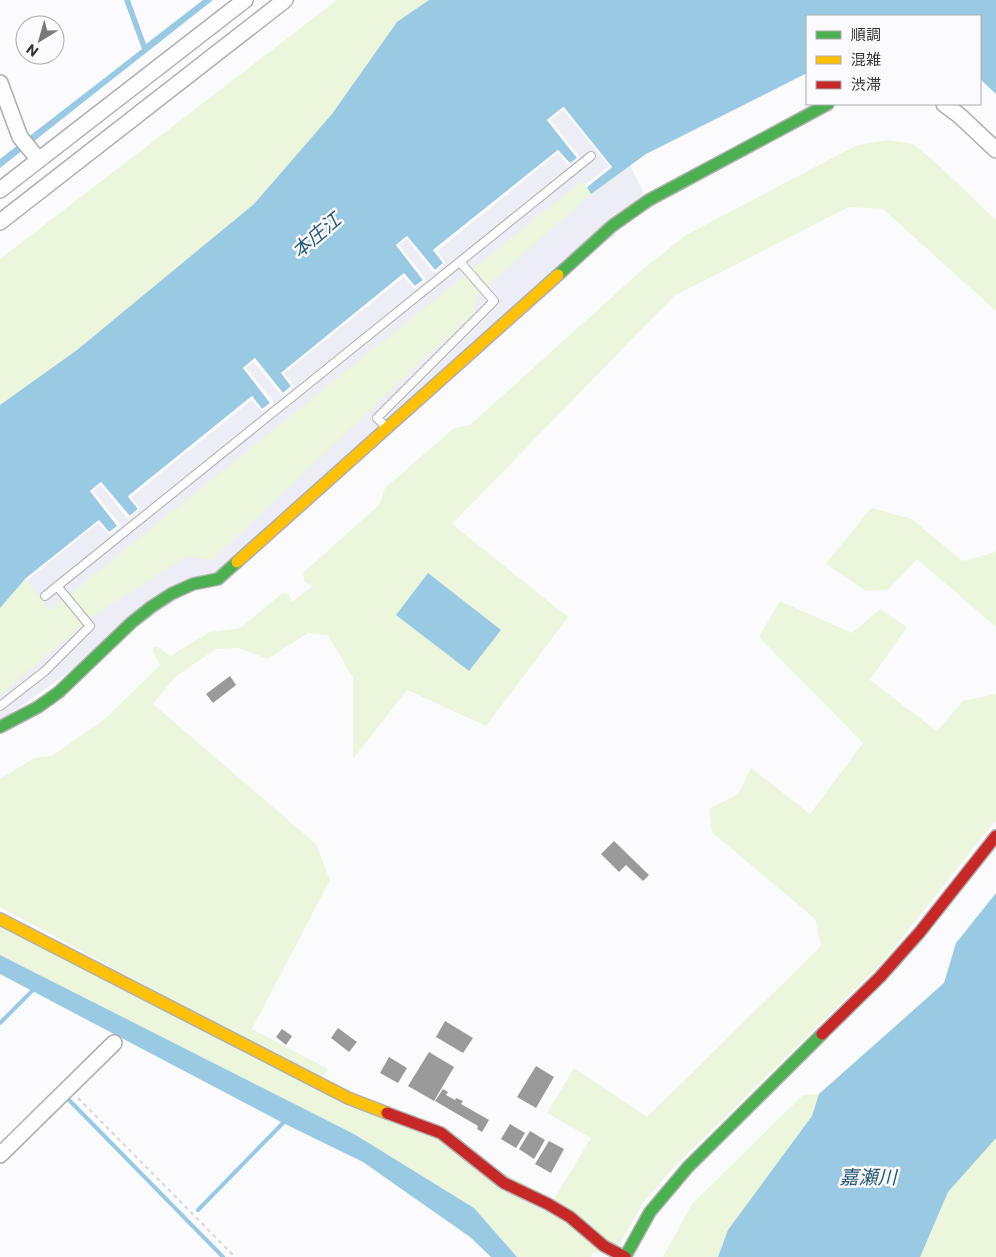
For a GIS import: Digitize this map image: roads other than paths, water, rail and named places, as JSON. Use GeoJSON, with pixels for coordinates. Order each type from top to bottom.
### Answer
{"type":"FeatureCollection","features":[{"type":"Feature","properties":{"kind":"street"},"geometry":{"type":"LineString","coordinates":[[0,190],[35,155],[165,63],[245,0]]}},
{"type":"Feature","properties":{"kind":"street"},"geometry":{"type":"LineString","coordinates":[[0,222],[285,0]]}},
{"type":"Feature","properties":{"kind":"street"},"geometry":{"type":"LineString","coordinates":[[0,82],[20,137],[35,155]]}},
{"type":"Feature","properties":{"kind":"street"},"geometry":{"type":"LineString","coordinates":[[0,727],[21,717],[58,692],[90,664],[123,630],[168,595],[187,585],[218,579],[612,226],[649,200],[826,105]]}},
{"type":"Feature","properties":{"kind":"street"},"geometry":{"type":"LineString","coordinates":[[945,105],[960,116],[996,150]]}},
{"type":"Feature","properties":{"kind":"street"},"geometry":{"type":"LineString","coordinates":[[0,919],[348,1098],[441,1133],[504,1183],[570,1217],[604,1246],[625,1257],[650,1212],[688,1167],[880,977],[920,932],[996,836]]}},
{"type":"Feature","properties":{"kind":"street"},"geometry":{"type":"LineString","coordinates":[[0,1155],[114,1043]]}},
{"type":"Feature","properties":{"kind":"lane"},"geometry":{"type":"LineString","coordinates":[[45,596],[591,156]]}},
{"type":"Feature","properties":{"kind":"lane"},"geometry":{"type":"LineString","coordinates":[[382,424],[376,418],[494,301],[460,262]]}},
{"type":"Feature","properties":{"kind":"lane"},"geometry":{"type":"LineString","coordinates":[[0,706],[45,671],[90,626],[57,586]]}},
{"type":"Feature","properties":{"kind":"water"},"geometry":{"type":"Polygon","coordinates":[[[124,0],[130,0],[146,44],[203,0],[213,0],[0,168],[0,159],[142,49],[124,0]]]}},
{"type":"Feature","properties":{"kind":"water","name":"本庄江"},"geometry":{"type":"Polygon","coordinates":[[[429,0],[996,0],[996,94],[981,80],[981,15],[806,15],[806,74],[646,154],[591,194],[587,187],[612,167],[564,107],[547,120],[577,158],[570,164],[558,150],[433,250],[444,263],[435,270],[407,236],[396,245],[423,280],[415,286],[404,274],[281,373],[291,386],[283,393],[254,359],[243,368],[271,402],[262,409],[252,396],[128,497],[138,509],[129,516],[101,482],[90,491],[118,526],[109,532],[99,520],[25,579],[0,608],[0,405],[77,350],[254,204],[332,114],[397,22],[429,0]]]}},
{"type":"Feature","properties":{"kind":"water"},"geometry":{"type":"Polygon","coordinates":[[[428,573],[501,630],[469,671],[396,615],[428,573]]]}},
{"type":"Feature","properties":{"kind":"water","name":"嘉瀬川"},"geometry":{"type":"Polygon","coordinates":[[[996,893],[996,1138],[948,1192],[920,1257],[718,1257],[728,1230],[812,1116],[819,1094],[944,983],[956,943],[996,893]]]}},
{"type":"Feature","properties":{"kind":"water"},"geometry":{"type":"Polygon","coordinates":[[[0,955],[354,1134],[474,1208],[517,1257],[491,1257],[470,1237],[363,1162],[283,1123],[0,974],[0,955]]]}},
{"type":"Feature","properties":{"kind":"waterway"},"geometry":{"type":"LineString","coordinates":[[0,1023],[32,991]]}},
{"type":"Feature","properties":{"kind":"waterway"},"geometry":{"type":"LineString","coordinates":[[69,1100],[223,1257]]}},
{"type":"Feature","properties":{"kind":"waterway"},"geometry":{"type":"LineString","coordinates":[[198,1210],[283,1123]]}}]}
